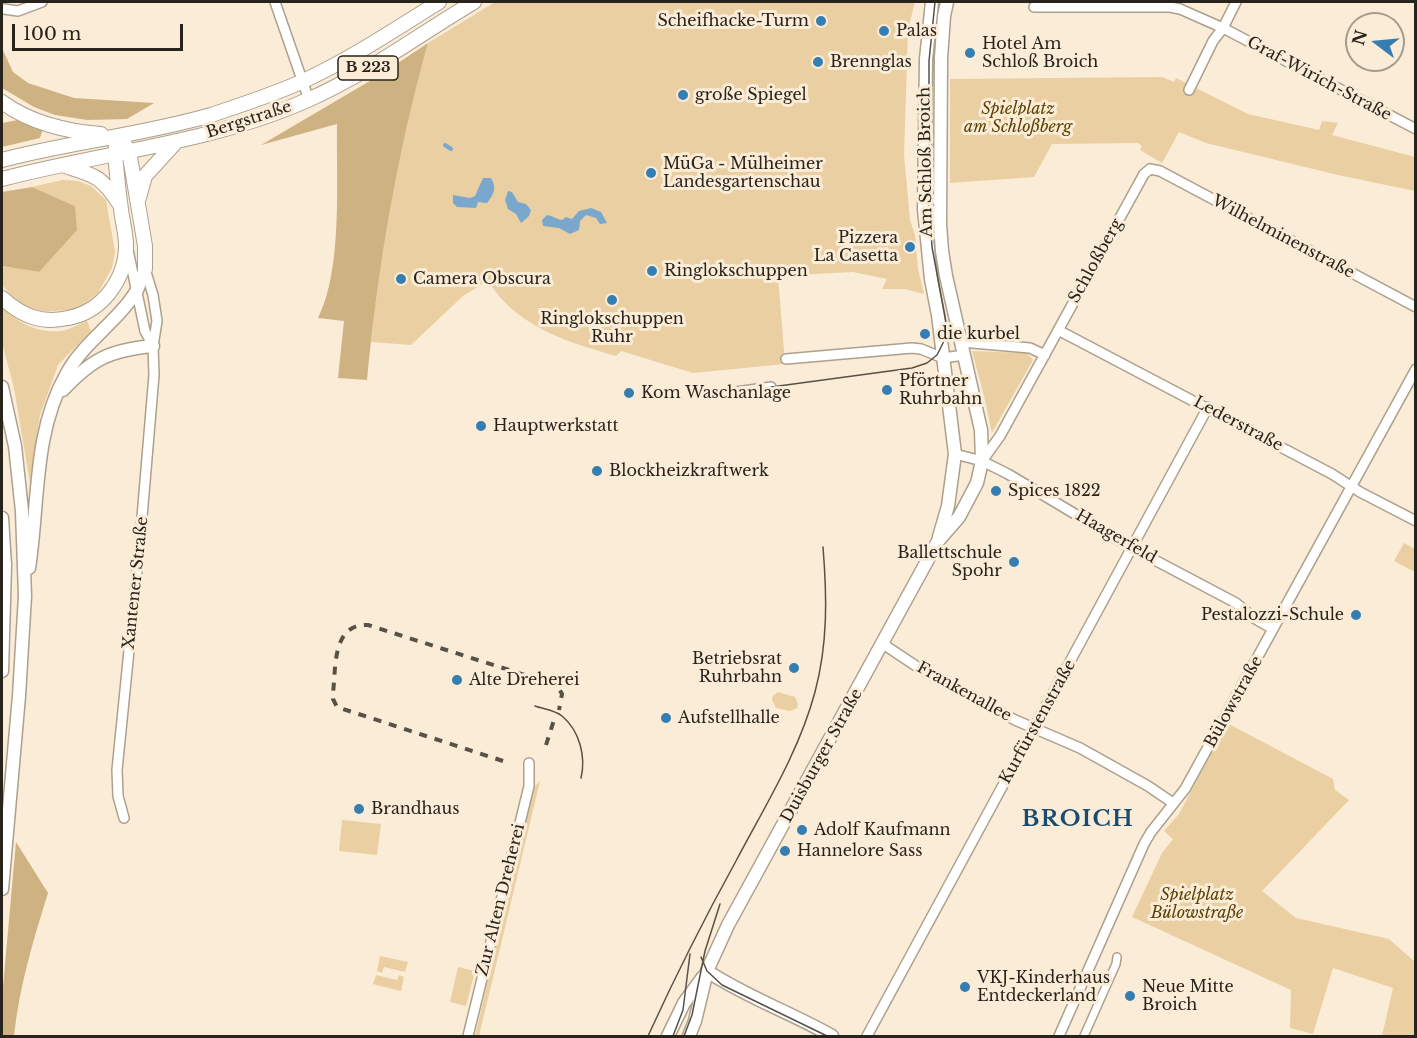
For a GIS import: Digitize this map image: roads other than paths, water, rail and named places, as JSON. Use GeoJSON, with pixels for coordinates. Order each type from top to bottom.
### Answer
{"type":"FeatureCollection","features":[{"type":"Feature","properties":{"kind":"main road","name":"Bergstraße"},"geometry":{"type":"LineString","coordinates":[[2,160],[209,115],[261,98],[302,81],[439,2]]}},
{"type":"Feature","properties":{"kind":"main road","name":"Bergstraße"},"geometry":{"type":"LineString","coordinates":[[2,179],[60,164],[175,143],[309,100],[381,61],[474,2]]}},
{"type":"Feature","properties":{"kind":"main road","name":"Am Schloß Broich"},"geometry":{"type":"LineString","coordinates":[[932,2],[926,59],[924,210],[955,454]]}},
{"type":"Feature","properties":{"kind":"main road","name":"Am Schloß Broich"},"geometry":{"type":"LineString","coordinates":[[947,2],[941,58],[940,224],[946,276],[981,430],[982,461]]}},
{"type":"Feature","properties":{"kind":"main road"},"geometry":{"type":"LineString","coordinates":[[2,102],[30,118],[57,126],[88,133],[119,135]]}},
{"type":"Feature","properties":{"kind":"main road"},"geometry":{"type":"LineString","coordinates":[[2,889],[19,696],[25,596],[46,422],[66,373],[137,290],[145,269],[145,246],[129,151],[119,135]]}},
{"type":"Feature","properties":{"kind":"main road"},"geometry":{"type":"LineString","coordinates":[[2,298],[15,310],[34,318],[58,320],[74,317],[93,309],[108,295],[121,272],[126,245],[114,154],[119,135]]}},
{"type":"Feature","properties":{"kind":"main road"},"geometry":{"type":"LineString","coordinates":[[137,203],[145,176],[175,143]]}},
{"type":"Feature","properties":{"kind":"main road"},"geometry":{"type":"LineString","coordinates":[[60,164],[94,176],[106,184],[120,206]]}},
{"type":"Feature","properties":{"kind":"main road"},"geometry":{"type":"LineString","coordinates":[[54,399],[82,370],[106,356],[127,349],[153,346]]}},
{"type":"Feature","properties":{"kind":"main road"},"geometry":{"type":"LineString","coordinates":[[2,387],[15,446],[25,596]]}},
{"type":"Feature","properties":{"kind":"main road","name":"Duisburger Straße"},"geometry":{"type":"LineString","coordinates":[[668,1036],[684,1004],[707,971],[728,925],[938,541],[948,506],[955,454]]}},
{"type":"Feature","properties":{"kind":"main road","name":"Duisburger Straße"},"geometry":{"type":"LineString","coordinates":[[938,541],[959,517],[976,483],[982,461]]}},
{"type":"Feature","properties":{"kind":"main road"},"geometry":{"type":"LineString","coordinates":[[2,518],[5,565],[2,671]]}},
{"type":"Feature","properties":{"kind":"main road"},"geometry":{"type":"LineString","coordinates":[[707,971],[728,985],[832,1036]]}},
{"type":"Feature","properties":{"kind":"main road","name":"Duisburger Straße"},"geometry":{"type":"LineString","coordinates":[[689,1036],[707,971]]}},
{"type":"Feature","properties":{"kind":"street"},"geometry":{"type":"LineString","coordinates":[[4,9],[42,2]]}},
{"type":"Feature","properties":{"kind":"street"},"geometry":{"type":"LineString","coordinates":[[275,2],[309,100]]}},
{"type":"Feature","properties":{"kind":"street"},"geometry":{"type":"LineString","coordinates":[[1189,90],[1213,41],[1223,28],[1236,2]]}},
{"type":"Feature","properties":{"kind":"street","name":"Graf-Wirich-Straße"},"geometry":{"type":"LineString","coordinates":[[1034,7],[1170,7],[1180,9],[1223,28],[1416,129]]}},
{"type":"Feature","properties":{"kind":"street","name":"Wilhelminenstraße"},"geometry":{"type":"LineString","coordinates":[[1150,169],[1160,171],[1416,308]]}},
{"type":"Feature","properties":{"kind":"street","name":"Schloßberg"},"geometry":{"type":"LineString","coordinates":[[982,461],[1000,436],[1144,174],[1150,169]]}},
{"type":"Feature","properties":{"kind":"street","name":"Xantener Straße"},"geometry":{"type":"LineString","coordinates":[[126,245],[145,332],[153,346]]}},
{"type":"Feature","properties":{"kind":"street","name":"Xantener Straße"},"geometry":{"type":"LineString","coordinates":[[124,818],[118,796],[117,770],[146,477],[154,375],[153,346],[157,321],[153,295],[145,269]]}},
{"type":"Feature","properties":{"kind":"street","name":"Lederstraße"},"geometry":{"type":"LineString","coordinates":[[1058,330],[1208,407],[1416,521]]}},
{"type":"Feature","properties":{"kind":"street"},"geometry":{"type":"LineString","coordinates":[[961,342],[1030,348],[1045,355]]}},
{"type":"Feature","properties":{"kind":"street"},"geometry":{"type":"LineString","coordinates":[[786,359],[912,348],[921,349],[943,358],[964,355]]}},
{"type":"Feature","properties":{"kind":"street","name":"Bülowstraße"},"geometry":{"type":"LineString","coordinates":[[1059,1036],[1144,844],[1185,789],[1416,369]]}},
{"type":"Feature","properties":{"kind":"street"},"geometry":{"type":"LineString","coordinates":[[736,392],[771,387]]}},
{"type":"Feature","properties":{"kind":"street","name":"Kurfürstenstraße"},"geometry":{"type":"LineString","coordinates":[[867,1036],[1208,407]]}},
{"type":"Feature","properties":{"kind":"street","name":"Haagerfeld"},"geometry":{"type":"LineString","coordinates":[[955,454],[982,461],[1008,474],[1132,548],[1236,603],[1254,618],[1273,629]]}},
{"type":"Feature","properties":{"kind":"street","name":"Frankenallee"},"geometry":{"type":"LineString","coordinates":[[883,644],[922,670],[1034,729],[1080,748],[1148,786],[1173,803]]}},
{"type":"Feature","properties":{"kind":"street","name":"Zur Alten Dreherei"},"geometry":{"type":"LineString","coordinates":[[468,1036],[529,786],[529,763]]}},
{"type":"Feature","properties":{"kind":"street"},"geometry":{"type":"LineString","coordinates":[[1084,1036],[1117,957]]}},
{"type":"Feature","properties":{"kind":"water"},"geometry":{"type":"Polygon","coordinates":[[[483,178],[491,178],[494,185],[493,194],[487,203],[478,202],[476,208],[457,207],[453,203],[453,195],[470,198],[475,196],[483,178]]]}},
{"type":"Feature","properties":{"kind":"water"},"geometry":{"type":"Polygon","coordinates":[[[508,191],[512,192],[518,202],[526,204],[531,210],[529,216],[521,223],[516,214],[508,209],[505,200],[508,191]]]}},
{"type":"Feature","properties":{"kind":"water"},"geometry":{"type":"Polygon","coordinates":[[[591,208],[601,212],[607,223],[600,224],[596,218],[586,215],[580,221],[579,230],[570,234],[559,228],[543,226],[542,220],[547,215],[562,220],[566,217],[572,219],[579,211],[591,208]]]}},
{"type":"Feature","properties":{"kind":"waterway"},"geometry":{"type":"LineString","coordinates":[[445,145],[451,149]]}},
{"type":"Feature","properties":{"kind":"tram line"},"geometry":{"type":"LineString","coordinates":[[749,390],[912,368],[927,363],[937,355],[943,343],[947,328],[932,247],[929,202],[929,61],[935,2]]}},
{"type":"Feature","properties":{"kind":"tram line"},"geometry":{"type":"LineString","coordinates":[[648,1036],[701,926],[791,757],[808,714],[819,674],[824,638],[826,601],[823,547]]}},
{"type":"Feature","properties":{"kind":"tram line"},"geometry":{"type":"LineString","coordinates":[[535,706],[559,714],[573,729],[582,753],[581,778]]}},
{"type":"Feature","properties":{"kind":"tram line"},"geometry":{"type":"LineString","coordinates":[[684,1036],[692,1015],[705,951],[720,904]]}},
{"type":"Feature","properties":{"kind":"tram line"},"geometry":{"type":"LineString","coordinates":[[673,1036],[683,1010],[690,954]]}},
{"type":"Feature","properties":{"kind":"tram line"},"geometry":{"type":"LineString","coordinates":[[701,957],[707,971],[722,985],[827,1036]]}},
{"type":"Feature","properties":{"kind":"railway"},"geometry":{"type":"LineString","coordinates":[[503,761],[337,707],[333,699],[336,660],[342,639],[348,631],[356,626],[368,625],[550,683],[558,687],[562,694],[559,710]]}},
{"type":"Feature","properties":{"kind":"railway"},"geometry":{"type":"LineString","coordinates":[[546,745],[554,720]]}},
{"type":"Feature","properties":{"kind":"place","name":"Scheifhacke-Turm"},"geometry":{"type":"Point","coordinates":[821,21]}},
{"type":"Feature","properties":{"kind":"place","name":"Palas"},"geometry":{"type":"Point","coordinates":[884,31]}},
{"type":"Feature","properties":{"kind":"place","name":"Hotel Am Schloß Broich"},"geometry":{"type":"Point","coordinates":[970,53]}},
{"type":"Feature","properties":{"kind":"place","name":"Brennglas"},"geometry":{"type":"Point","coordinates":[818,62]}},
{"type":"Feature","properties":{"kind":"place","name":"große Spiegel"},"geometry":{"type":"Point","coordinates":[683,95]}},
{"type":"Feature","properties":{"kind":"place","name":"MüGa - Mülheimer Landesgartenschau"},"geometry":{"type":"Point","coordinates":[651,173]}},
{"type":"Feature","properties":{"kind":"place","name":"Pizzera La Casetta"},"geometry":{"type":"Point","coordinates":[910,247]}},
{"type":"Feature","properties":{"kind":"place","name":"Ringlokschuppen"},"geometry":{"type":"Point","coordinates":[652,271]}},
{"type":"Feature","properties":{"kind":"place","name":"Camera Obscura"},"geometry":{"type":"Point","coordinates":[401,279]}},
{"type":"Feature","properties":{"kind":"place","name":"Ringlokschuppen Ruhr"},"geometry":{"type":"Point","coordinates":[612,300]}},
{"type":"Feature","properties":{"kind":"place","name":"die kurbel"},"geometry":{"type":"Point","coordinates":[925,334]}},
{"type":"Feature","properties":{"kind":"place","name":"Pförtner Ruhrbahn"},"geometry":{"type":"Point","coordinates":[887,390]}},
{"type":"Feature","properties":{"kind":"place","name":"Kom Waschanlage"},"geometry":{"type":"Point","coordinates":[629,393]}},
{"type":"Feature","properties":{"kind":"place","name":"Hauptwerkstatt"},"geometry":{"type":"Point","coordinates":[481,426]}},
{"type":"Feature","properties":{"kind":"place","name":"Blockheizkraftwerk"},"geometry":{"type":"Point","coordinates":[597,471]}},
{"type":"Feature","properties":{"kind":"place","name":"Spices 1822"},"geometry":{"type":"Point","coordinates":[996,491]}},
{"type":"Feature","properties":{"kind":"place","name":"Ballettschule Spohr"},"geometry":{"type":"Point","coordinates":[1014,562]}},
{"type":"Feature","properties":{"kind":"place","name":"Pestalozzi-Schule"},"geometry":{"type":"Point","coordinates":[1356,615]}},
{"type":"Feature","properties":{"kind":"place","name":"Betriebsrat Ruhrbahn"},"geometry":{"type":"Point","coordinates":[794,668]}},
{"type":"Feature","properties":{"kind":"place","name":"Alte Dreherei"},"geometry":{"type":"Point","coordinates":[457,680]}},
{"type":"Feature","properties":{"kind":"place","name":"Aufstellhalle"},"geometry":{"type":"Point","coordinates":[666,718]}},
{"type":"Feature","properties":{"kind":"place","name":"Brandhaus"},"geometry":{"type":"Point","coordinates":[359,809]}},
{"type":"Feature","properties":{"kind":"place","name":"Adolf Kaufmann"},"geometry":{"type":"Point","coordinates":[802,830]}},
{"type":"Feature","properties":{"kind":"place","name":"Hannelore Sass"},"geometry":{"type":"Point","coordinates":[785,851]}},
{"type":"Feature","properties":{"kind":"place","name":"VKJ-Kinderhaus Entdeckerland"},"geometry":{"type":"Point","coordinates":[965,987]}},
{"type":"Feature","properties":{"kind":"place","name":"Neue Mitte Broich"},"geometry":{"type":"Point","coordinates":[1130,996]}},
{"type":"Feature","properties":{"kind":"district","name":"BROICH"},"geometry":{"type":"Point","coordinates":[1078,820]}},
{"type":"Feature","properties":{"kind":"park label","name":"Spielplatz am Schloßberg"},"geometry":{"type":"Point","coordinates":[1018,118]}},
{"type":"Feature","properties":{"kind":"park label","name":"Spielplatz Bülowstraße"},"geometry":{"type":"Point","coordinates":[1197,904]}}]}
